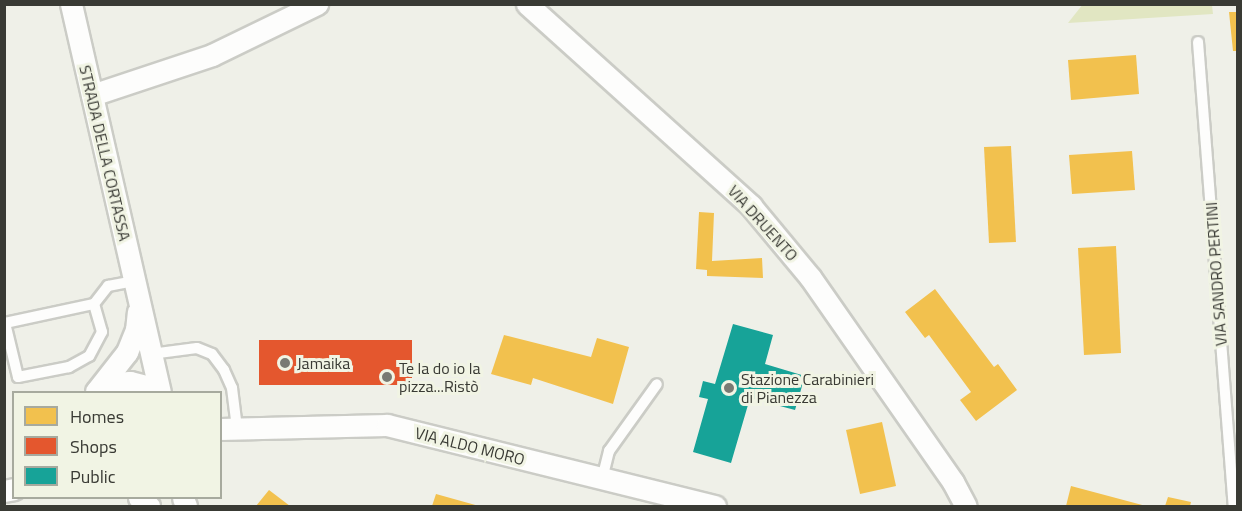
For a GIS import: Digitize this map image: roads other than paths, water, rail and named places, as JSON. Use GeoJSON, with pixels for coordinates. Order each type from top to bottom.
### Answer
{"type":"FeatureCollection","features":[{"type":"Feature","properties":{"kind":"street","name":"STRADA DELLA CORTASSA"},"geometry":{"type":"LineString","coordinates":[[71,4],[140,302],[158,391]]}},
{"type":"Feature","properties":{"kind":"street"},"geometry":{"type":"LineString","coordinates":[[92,95],[212,55],[317,4]]}},
{"type":"Feature","properties":{"kind":"street","name":"VIA DRUENTO"},"geometry":{"type":"LineString","coordinates":[[527,4],[751,206],[810,277],[953,482],[966,507]]}},
{"type":"Feature","properties":{"kind":"street"},"geometry":{"type":"LineString","coordinates":[[96,391],[127,352],[135,330],[140,302]]}},
{"type":"Feature","properties":{"kind":"street"},"geometry":{"type":"LineString","coordinates":[[96,391],[114,383],[130,382],[155,391]]}},
{"type":"Feature","properties":{"kind":"street","name":"VIA ALDO MORO"},"geometry":{"type":"LineString","coordinates":[[229,429],[387,425],[602,478],[684,503],[715,507]]}},
{"type":"Feature","properties":{"kind":"street","name":"VIA DRUENTO"},"geometry":{"type":"LineString","coordinates":[[953,482],[981,507]]}},
{"type":"Feature","properties":{"kind":"lane","name":"VIA SANDRO PERTINI"},"geometry":{"type":"LineString","coordinates":[[1198,42],[1234,507]]}},
{"type":"Feature","properties":{"kind":"lane"},"geometry":{"type":"LineString","coordinates":[[94,304],[102,332],[89,356],[69,367],[18,377],[5,323],[94,304],[108,286],[135,281]]}},
{"type":"Feature","properties":{"kind":"lane"},"geometry":{"type":"LineString","coordinates":[[151,354],[197,348],[212,354],[224,370],[232,388],[229,429]]}},
{"type":"Feature","properties":{"kind":"lane"},"geometry":{"type":"LineString","coordinates":[[602,478],[609,451],[657,384]]}},
{"type":"Feature","properties":{"kind":"place","name":"Jamaika"},"geometry":{"type":"Point","coordinates":[285,363]}},
{"type":"Feature","properties":{"kind":"place","name":"Te la do io la pizza...Ristò"},"geometry":{"type":"Point","coordinates":[387,377]}},
{"type":"Feature","properties":{"kind":"place","name":"Stazione Carabinieri di Pianezza"},"geometry":{"type":"Point","coordinates":[729,388]}}]}
